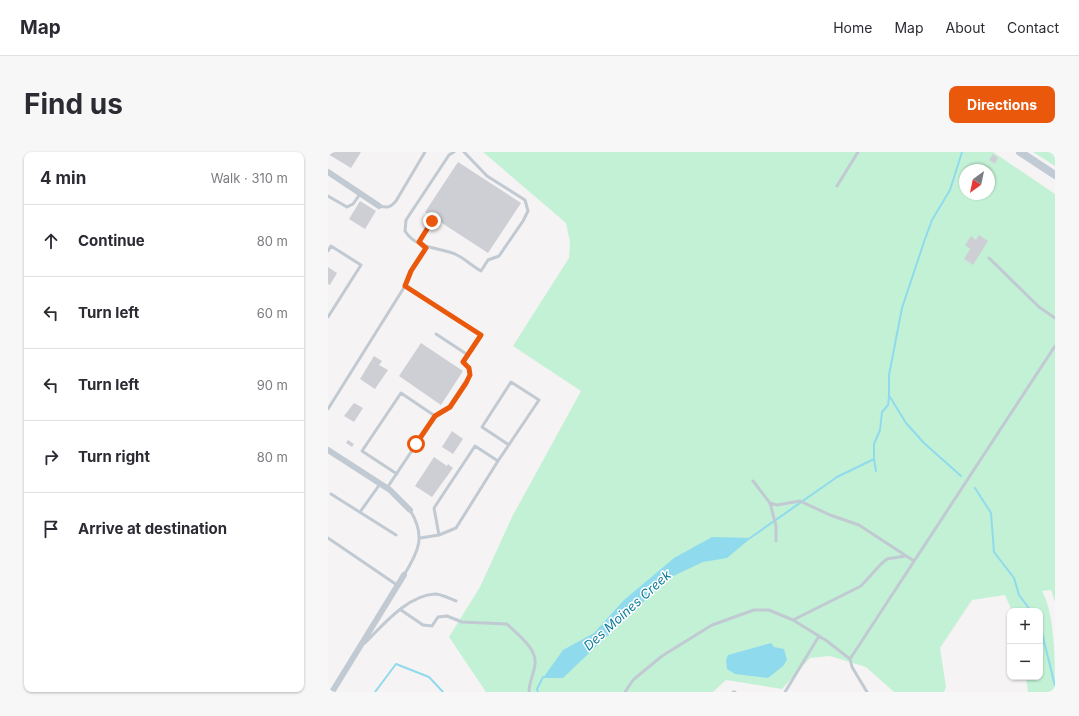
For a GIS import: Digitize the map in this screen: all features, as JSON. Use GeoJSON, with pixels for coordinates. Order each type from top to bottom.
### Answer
{"type":"FeatureCollection","features":[{"type":"Feature","properties":{"kind":"main road"},"geometry":{"type":"LineString","coordinates":[[1020,152],[1055,175]]}},
{"type":"Feature","properties":{"kind":"street"},"geometry":{"type":"LineString","coordinates":[[328,172],[379,206]]}},
{"type":"Feature","properties":{"kind":"street"},"geometry":{"type":"LineString","coordinates":[[328,450],[387,488],[410,510]]}},
{"type":"Feature","properties":{"kind":"street"},"geometry":{"type":"LineString","coordinates":[[332,692],[404,575]]}},
{"type":"Feature","properties":{"kind":"lane"},"geometry":{"type":"LineString","coordinates":[[379,206],[386,208],[391,207],[425,152]]}},
{"type":"Feature","properties":{"kind":"lane"},"geometry":{"type":"LineString","coordinates":[[454,152],[449,156],[405,224],[407,234],[426,248],[455,254],[481,271],[488,260],[499,256],[528,211],[525,200],[487,176],[464,152]]}},
{"type":"Feature","properties":{"kind":"lane"},"geometry":{"type":"LineString","coordinates":[[837,186],[858,152]]}},
{"type":"Feature","properties":{"kind":"lane"},"geometry":{"type":"LineString","coordinates":[[328,196],[347,207],[353,204],[360,194]]}},
{"type":"Feature","properties":{"kind":"lane"},"geometry":{"type":"LineString","coordinates":[[419,242],[432,221]]}},
{"type":"Feature","properties":{"kind":"lane"},"geometry":{"type":"LineString","coordinates":[[328,251],[331,246],[361,265],[328,317]]}},
{"type":"Feature","properties":{"kind":"lane"},"geometry":{"type":"LineString","coordinates":[[328,409],[405,286],[411,271],[426,248]]}},
{"type":"Feature","properties":{"kind":"lane"},"geometry":{"type":"LineString","coordinates":[[989,258],[1039,307],[1055,318]]}},
{"type":"Feature","properties":{"kind":"lane"},"geometry":{"type":"LineString","coordinates":[[387,488],[435,416],[450,407],[466,383],[470,375],[469,368],[463,362],[481,335],[405,286]]}},
{"type":"Feature","properties":{"kind":"lane"},"geometry":{"type":"LineString","coordinates":[[436,334],[468,355]]}},
{"type":"Feature","properties":{"kind":"lane"},"geometry":{"type":"LineString","coordinates":[[850,659],[1055,346]]}},
{"type":"Feature","properties":{"kind":"lane"},"geometry":{"type":"LineString","coordinates":[[420,538],[440,535],[456,528],[539,400],[511,382],[482,428],[509,445]]}},
{"type":"Feature","properties":{"kind":"lane"},"geometry":{"type":"LineString","coordinates":[[397,474],[362,451],[401,393],[435,416]]}},
{"type":"Feature","properties":{"kind":"lane"},"geometry":{"type":"LineString","coordinates":[[440,535],[434,508],[475,446],[498,462]]}},
{"type":"Feature","properties":{"kind":"lane"},"geometry":{"type":"LineString","coordinates":[[753,481],[770,503],[776,526],[776,541]]}},
{"type":"Feature","properties":{"kind":"lane"},"geometry":{"type":"LineString","coordinates":[[360,512],[380,484]]}},
{"type":"Feature","properties":{"kind":"lane"},"geometry":{"type":"LineString","coordinates":[[332,494],[396,535]]}},
{"type":"Feature","properties":{"kind":"lane"},"geometry":{"type":"LineString","coordinates":[[770,503],[777,505],[800,501],[830,515],[859,525],[914,561]]}},
{"type":"Feature","properties":{"kind":"lane"},"geometry":{"type":"LineString","coordinates":[[404,575],[418,551],[420,538],[417,524],[410,510]]}},
{"type":"Feature","properties":{"kind":"lane"},"geometry":{"type":"LineString","coordinates":[[328,539],[397,585]]}},
{"type":"Feature","properties":{"kind":"lane"},"geometry":{"type":"LineString","coordinates":[[793,620],[861,586],[887,559],[906,556]]}},
{"type":"Feature","properties":{"kind":"lane"},"geometry":{"type":"LineString","coordinates":[[357,651],[401,610],[421,596],[437,594],[456,601]]}},
{"type":"Feature","properties":{"kind":"lane"},"geometry":{"type":"LineString","coordinates":[[401,610],[423,625],[432,626],[438,617],[447,616],[462,622],[507,624],[526,643],[535,656],[535,664],[529,692]]}},
{"type":"Feature","properties":{"kind":"lane"},"geometry":{"type":"LineString","coordinates":[[625,692],[633,680],[662,656],[712,625],[754,610],[769,610],[793,620],[820,636],[850,659],[852,667],[868,692]]}},
{"type":"Feature","properties":{"kind":"lane"},"geometry":{"type":"LineString","coordinates":[[785,692],[820,636]]}},
{"type":"Feature","properties":{"kind":"green space"},"geometry":{"type":"Polygon","coordinates":[[[483,152],[993,152],[1055,194],[1055,602],[1051,590],[1042,591],[1050,612],[1052,625],[1055,692],[1028,692],[1026,680],[1043,680],[1043,608],[1011,608],[1005,595],[972,600],[940,648],[946,687],[944,692],[894,692],[866,667],[830,656],[810,658],[782,689],[726,680],[713,692],[486,692],[449,637],[480,587],[512,517],[581,391],[513,346],[569,258],[570,242],[566,223],[483,152]]]}},
{"type":"Feature","properties":{"kind":"green space"},"geometry":{"type":"Polygon","coordinates":[[[1033,152],[1055,152],[1055,166],[1033,152]]]}},
{"type":"Feature","properties":{"kind":"water"},"geometry":{"type":"Polygon","coordinates":[[[712,537],[751,538],[727,558],[703,562],[667,579],[563,678],[543,678],[563,650],[594,633],[624,600],[674,558],[712,537]]]}},
{"type":"Feature","properties":{"kind":"water"},"geometry":{"type":"Polygon","coordinates":[[[771,643],[774,647],[784,649],[787,660],[783,666],[768,678],[735,674],[727,669],[726,660],[728,655],[771,643]]]}},
{"type":"Feature","properties":{"kind":"building"},"geometry":{"type":"Polygon","coordinates":[[[328,152],[361,152],[351,168],[328,154],[328,152]]]}},
{"type":"Feature","properties":{"kind":"building"},"geometry":{"type":"Polygon","coordinates":[[[993,154],[998,158],[995,164],[989,160],[993,154]]]}},
{"type":"Feature","properties":{"kind":"building"},"geometry":{"type":"Polygon","coordinates":[[[458,162],[521,203],[488,253],[425,212],[458,162]]]}},
{"type":"Feature","properties":{"kind":"building"},"geometry":{"type":"Polygon","coordinates":[[[360,201],[376,211],[365,229],[349,219],[360,201]]]}},
{"type":"Feature","properties":{"kind":"building"},"geometry":{"type":"Polygon","coordinates":[[[979,235],[988,241],[973,265],[964,259],[970,249],[965,245],[971,236],[976,240],[979,235]]]}},
{"type":"Feature","properties":{"kind":"building"},"geometry":{"type":"Polygon","coordinates":[[[328,267],[337,273],[330,285],[328,284],[328,267]]]}},
{"type":"Feature","properties":{"kind":"building"},"geometry":{"type":"Polygon","coordinates":[[[421,343],[463,371],[441,405],[399,376],[421,343]]]}},
{"type":"Feature","properties":{"kind":"building"},"geometry":{"type":"Polygon","coordinates":[[[374,356],[382,361],[379,365],[388,370],[375,389],[360,379],[374,356]]]}},
{"type":"Feature","properties":{"kind":"building"},"geometry":{"type":"Polygon","coordinates":[[[354,403],[363,408],[354,422],[344,416],[354,403]]]}},
{"type":"Feature","properties":{"kind":"building"},"geometry":{"type":"Polygon","coordinates":[[[452,431],[463,439],[453,454],[442,447],[452,431]]]}},
{"type":"Feature","properties":{"kind":"building"},"geometry":{"type":"Polygon","coordinates":[[[348,440],[354,444],[352,447],[346,443],[348,440]]]}},
{"type":"Feature","properties":{"kind":"building"},"geometry":{"type":"Polygon","coordinates":[[[434,457],[447,466],[448,464],[453,468],[432,497],[415,486],[434,457]]]}},
{"type":"Feature","properties":{"kind":"waterway","name":"Des Moines Creek"},"geometry":{"type":"LineString","coordinates":[[876,471],[874,444],[880,430],[882,412],[888,405],[889,375],[902,308],[932,220],[950,190],[962,152]]}},
{"type":"Feature","properties":{"kind":"waterway","name":"Des Moines Creek"},"geometry":{"type":"LineString","coordinates":[[890,397],[906,423],[924,443],[961,476]]}},
{"type":"Feature","properties":{"kind":"waterway","name":"Des Moines Creek"},"geometry":{"type":"LineString","coordinates":[[750,538],[837,477],[874,459]]}},
{"type":"Feature","properties":{"kind":"waterway","name":"Des Moines Creek"},"geometry":{"type":"LineString","coordinates":[[975,488],[991,513],[994,552],[1014,578],[1019,595],[1029,608]]}},
{"type":"Feature","properties":{"kind":"waterway","name":"Des Moines Creek"},"geometry":{"type":"LineString","coordinates":[[1043,637],[1055,686]]}},
{"type":"Feature","properties":{"kind":"waterway","name":"Des Moines Creek"},"geometry":{"type":"LineString","coordinates":[[375,692],[396,664],[429,677],[443,692]]}},
{"type":"Feature","properties":{"kind":"waterway","name":"Des Moines Creek"},"geometry":{"type":"LineString","coordinates":[[538,692],[537,689],[543,677]]}},
{"type":"Feature","properties":{"kind":"route"},"geometry":{"type":"LineString","coordinates":[[416,444],[435,416],[450,407],[466,383],[470,375],[469,368],[463,362],[481,335],[405,286],[411,271],[426,248],[419,242],[432,221]]}}]}
